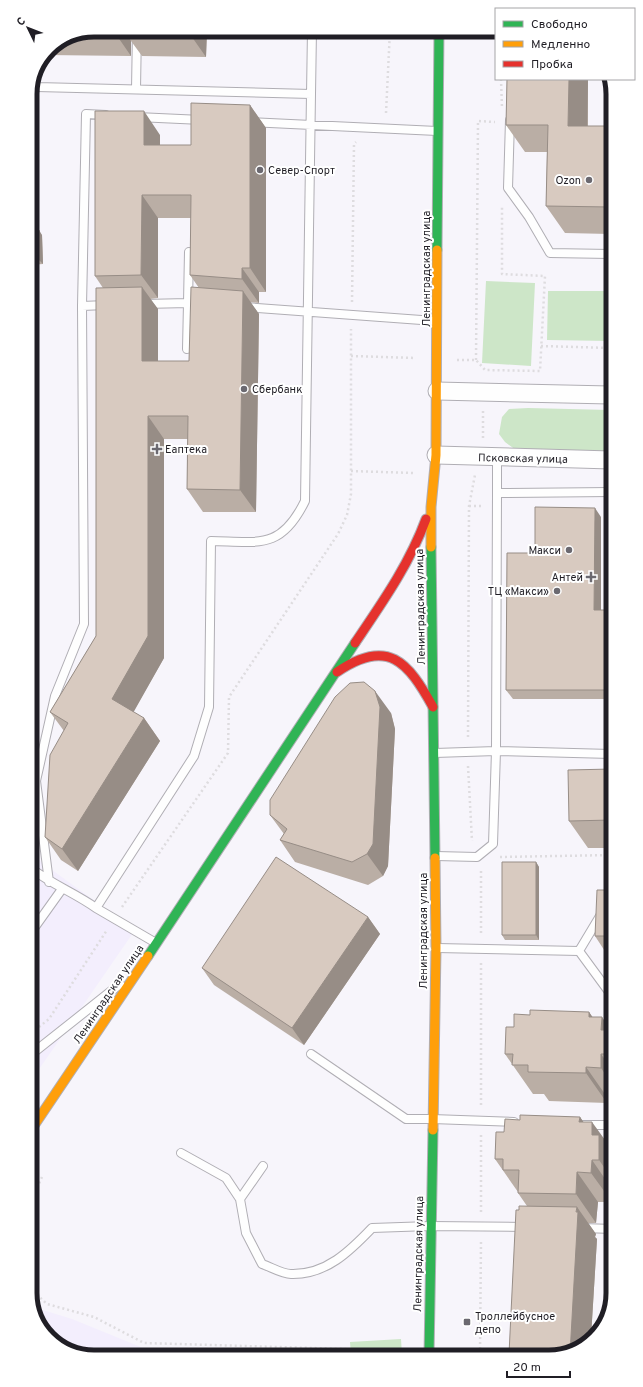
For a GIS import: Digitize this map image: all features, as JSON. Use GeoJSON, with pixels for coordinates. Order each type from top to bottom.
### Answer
{"type":"FeatureCollection","features":[{"type":"Feature","properties":{"kind":"main road","name":"Ленинградская улица"},"geometry":{"type":"LineString","coordinates":[[429,1350],[436,948],[431,507],[436,456],[439,37]]}},
{"type":"Feature","properties":{"kind":"main road","name":"Ленинградская улица"},"geometry":{"type":"LineString","coordinates":[[37,1121],[157,943],[404,569],[416,546],[431,507]]}},
{"type":"Feature","properties":{"kind":"main road"},"geometry":{"type":"LineString","coordinates":[[334,674],[355,660],[372,656],[386,657],[404,664],[433,707]]}},
{"type":"Feature","properties":{"kind":"street"},"geometry":{"type":"LineString","coordinates":[[437,391],[606,395]]}},
{"type":"Feature","properties":{"kind":"street","name":"Псковская улица"},"geometry":{"type":"LineString","coordinates":[[436,456],[606,460]]}},
{"type":"Feature","properties":{"kind":"lane"},"geometry":{"type":"LineString","coordinates":[[136,89],[137,37]]}},
{"type":"Feature","properties":{"kind":"lane"},"geometry":{"type":"LineString","coordinates":[[96,908],[194,756],[209,707],[211,541],[264,542],[278,535],[290,526],[305,500],[306,313],[312,124],[312,37]]}},
{"type":"Feature","properties":{"kind":"lane"},"geometry":{"type":"LineString","coordinates":[[38,87],[311,94]]}},
{"type":"Feature","properties":{"kind":"lane"},"geometry":{"type":"LineString","coordinates":[[511,110],[508,188],[529,218],[550,253],[606,254]]}},
{"type":"Feature","properties":{"kind":"lane"},"geometry":{"type":"LineString","coordinates":[[37,777],[55,696],[84,624],[82,306],[86,114],[116,116]]}},
{"type":"Feature","properties":{"kind":"lane"},"geometry":{"type":"LineString","coordinates":[[131,116],[213,120]]}},
{"type":"Feature","properties":{"kind":"lane"},"geometry":{"type":"LineString","coordinates":[[242,121],[438,132]]}},
{"type":"Feature","properties":{"kind":"lane"},"geometry":{"type":"LineString","coordinates":[[187,349],[189,252]]}},
{"type":"Feature","properties":{"kind":"lane"},"geometry":{"type":"LineString","coordinates":[[135,304],[203,304]]}},
{"type":"Feature","properties":{"kind":"lane"},"geometry":{"type":"LineString","coordinates":[[82,306],[112,305]]}},
{"type":"Feature","properties":{"kind":"lane"},"geometry":{"type":"LineString","coordinates":[[233,306],[306,313],[438,322]]}},
{"type":"Feature","properties":{"kind":"lane"},"geometry":{"type":"LineString","coordinates":[[436,856],[477,857],[493,844],[496,751],[497,457]]}},
{"type":"Feature","properties":{"kind":"lane"},"geometry":{"type":"LineString","coordinates":[[497,493],[606,492]]}},
{"type":"Feature","properties":{"kind":"lane"},"geometry":{"type":"LineString","coordinates":[[434,753],[496,751],[606,754]]}},
{"type":"Feature","properties":{"kind":"lane"},"geometry":{"type":"LineString","coordinates":[[37,789],[49,882]]}},
{"type":"Feature","properties":{"kind":"lane"},"geometry":{"type":"LineString","coordinates":[[37,811],[40,814]]}},
{"type":"Feature","properties":{"kind":"lane"},"geometry":{"type":"LineString","coordinates":[[37,873],[49,882],[78,896],[157,943]]}},
{"type":"Feature","properties":{"kind":"lane"},"geometry":{"type":"LineString","coordinates":[[37,924],[62,889]]}},
{"type":"Feature","properties":{"kind":"lane"},"geometry":{"type":"LineString","coordinates":[[579,951],[604,910]]}},
{"type":"Feature","properties":{"kind":"lane"},"geometry":{"type":"LineString","coordinates":[[436,948],[579,951]]}},
{"type":"Feature","properties":{"kind":"lane"},"geometry":{"type":"LineString","coordinates":[[579,951],[606,988]]}},
{"type":"Feature","properties":{"kind":"lane"},"geometry":{"type":"LineString","coordinates":[[37,1050],[138,970]]}},
{"type":"Feature","properties":{"kind":"lane"},"geometry":{"type":"LineString","coordinates":[[311,1054],[406,1119],[432,1118],[520,1122]]}},
{"type":"Feature","properties":{"kind":"lane"},"geometry":{"type":"LineString","coordinates":[[574,1124],[606,1126]]}},
{"type":"Feature","properties":{"kind":"lane"},"geometry":{"type":"LineString","coordinates":[[181,1153],[226,1178],[240,1199],[246,1233],[262,1264],[290,1274],[321,1269],[348,1253],[372,1228],[430,1226],[526,1230]]}},
{"type":"Feature","properties":{"kind":"lane"},"geometry":{"type":"LineString","coordinates":[[240,1199],[263,1166]]}},
{"type":"Feature","properties":{"kind":"lane"},"geometry":{"type":"LineString","coordinates":[[576,1228],[606,1229]]}},
{"type":"Feature","properties":{"kind":"path"},"geometry":{"type":"LineString","coordinates":[[501,80],[502,115]]}},
{"type":"Feature","properties":{"kind":"path"},"geometry":{"type":"LineString","coordinates":[[476,360],[478,121],[502,122]]}},
{"type":"Feature","properties":{"kind":"path"},"geometry":{"type":"LineString","coordinates":[[485,370],[540,371],[545,276],[502,274],[502,198]]}},
{"type":"Feature","properties":{"kind":"path"},"geometry":{"type":"LineString","coordinates":[[541,346],[606,348]]}},
{"type":"Feature","properties":{"kind":"path"},"geometry":{"type":"LineString","coordinates":[[477,857],[606,855]]}},
{"type":"Feature","properties":{"kind":"path"},"geometry":{"type":"LineString","coordinates":[[37,1188],[42,1177]]}},
{"type":"Feature","properties":{"kind":"path"},"geometry":{"type":"LineString","coordinates":[[37,1295],[47,1304],[94,1317],[144,1343],[346,1350]]}},
{"type":"Feature","properties":{"kind":"shaded area"},"geometry":{"type":"Polygon","coordinates":[[[37,857],[41,862],[135,930],[37,1072],[37,857]]]}},
{"type":"Feature","properties":{"kind":"shaded area"},"geometry":{"type":"Polygon","coordinates":[[[39,1309],[72,1319],[148,1350],[90,1350],[76,1347],[59,1338],[54,1333],[47,1325],[39,1309]]]}},
{"type":"Feature","properties":{"kind":"green space"},"geometry":{"type":"Polygon","coordinates":[[[486,281],[535,283],[531,366],[482,363],[486,281]]]}},
{"type":"Feature","properties":{"kind":"green space"},"geometry":{"type":"Polygon","coordinates":[[[548,291],[606,291],[606,341],[547,340],[548,291]]]}},
{"type":"Feature","properties":{"kind":"green space"},"geometry":{"type":"Polygon","coordinates":[[[509,409],[606,410],[606,453],[516,450],[505,442],[499,434],[502,417],[509,409]]]}},
{"type":"Feature","properties":{"kind":"green space"},"geometry":{"type":"Polygon","coordinates":[[[401,1339],[402,1350],[351,1350],[350,1342],[401,1339]]]}},
{"type":"Feature","properties":{"kind":"building"},"geometry":{"type":"Polygon","coordinates":[[[507,80],[569,80],[568,126],[606,126],[606,207],[546,206],[548,125],[506,125],[507,80]]]}},
{"type":"Feature","properties":{"kind":"building"},"geometry":{"type":"Polygon","coordinates":[[[191,103],[250,105],[250,268],[242,268],[242,279],[190,275],[191,195],[142,195],[141,275],[95,276],[95,111],[144,111],[144,145],[191,145],[191,103]]]}},
{"type":"Feature","properties":{"kind":"building"},"geometry":{"type":"Polygon","coordinates":[[[37,230],[39,230],[39,260],[37,260],[37,230]]]}},
{"type":"Feature","properties":{"kind":"building"},"geometry":{"type":"Polygon","coordinates":[[[142,287],[142,361],[189,361],[191,287],[243,291],[240,490],[187,489],[188,416],[148,416],[148,636],[112,699],[144,718],[62,849],[45,837],[50,755],[68,723],[50,712],[96,636],[96,288],[142,287]]]}},
{"type":"Feature","properties":{"kind":"building","name":"ТЦ «Макси»"},"geometry":{"type":"Polygon","coordinates":[[[535,507],[595,508],[594,610],[605,610],[605,690],[506,690],[507,553],[535,553],[535,507]]]}},
{"type":"Feature","properties":{"kind":"building"},"geometry":{"type":"Polygon","coordinates":[[[364,682],[375,691],[380,707],[373,844],[367,854],[352,862],[280,840],[287,829],[270,815],[270,800],[335,697],[350,683],[364,682]]]}},
{"type":"Feature","properties":{"kind":"building"},"geometry":{"type":"Polygon","coordinates":[[[606,769],[606,820],[569,821],[568,770],[606,769]]]}},
{"type":"Feature","properties":{"kind":"building"},"geometry":{"type":"Polygon","coordinates":[[[276,857],[368,917],[292,1028],[202,968],[276,857]]]}},
{"type":"Feature","properties":{"kind":"building"},"geometry":{"type":"Polygon","coordinates":[[[502,862],[536,862],[536,935],[502,935],[502,862]]]}},
{"type":"Feature","properties":{"kind":"building"},"geometry":{"type":"Polygon","coordinates":[[[597,890],[606,890],[606,936],[595,936],[597,890]]]}},
{"type":"Feature","properties":{"kind":"building"},"geometry":{"type":"Polygon","coordinates":[[[530,1010],[589,1012],[589,1017],[602,1017],[601,1030],[606,1030],[606,1054],[601,1054],[601,1068],[586,1067],[586,1073],[528,1072],[528,1065],[512,1065],[513,1054],[505,1054],[506,1027],[514,1027],[514,1014],[530,1015],[530,1010]]]}},
{"type":"Feature","properties":{"kind":"building"},"geometry":{"type":"Polygon","coordinates":[[[520,1115],[580,1117],[579,1122],[592,1122],[592,1135],[599,1135],[599,1160],[592,1160],[591,1173],[577,1172],[576,1194],[518,1193],[519,1170],[503,1170],[503,1159],[495,1159],[496,1132],[504,1132],[505,1119],[520,1120],[520,1115]]]}},
{"type":"Feature","properties":{"kind":"building"},"geometry":{"type":"Polygon","coordinates":[[[519,1206],[577,1207],[576,1212],[578,1212],[570,1346],[567,1347],[557,1350],[509,1350],[516,1210],[519,1210],[519,1206]]]}},
{"type":"Feature","properties":{"kind":"traffic: fast"},"geometry":{"type":"LineString","coordinates":[[437,250],[439,37]]}},
{"type":"Feature","properties":{"kind":"traffic: fast"},"geometry":{"type":"LineString","coordinates":[[431,547],[435,858]]}},
{"type":"Feature","properties":{"kind":"traffic: fast"},"geometry":{"type":"LineString","coordinates":[[148,956],[355,643]]}},
{"type":"Feature","properties":{"kind":"traffic: fast"},"geometry":{"type":"LineString","coordinates":[[429,1350],[433,1130]]}},
{"type":"Feature","properties":{"kind":"traffic: slow"},"geometry":{"type":"LineString","coordinates":[[431,547],[431,507],[436,455],[437,250]]}},
{"type":"Feature","properties":{"kind":"traffic: slow"},"geometry":{"type":"LineString","coordinates":[[433,1130],[436,948],[435,858]]}},
{"type":"Feature","properties":{"kind":"traffic: slow"},"geometry":{"type":"LineString","coordinates":[[37,1121],[148,956]]}},
{"type":"Feature","properties":{"kind":"traffic: jam"},"geometry":{"type":"LineString","coordinates":[[355,643],[403,568],[412,552],[426,519]]}},
{"type":"Feature","properties":{"kind":"traffic: jam"},"geometry":{"type":"LineString","coordinates":[[337,672],[370,656],[383,656],[395,660],[405,667],[415,678],[433,707]]}},
{"type":"Feature","properties":{"kind":"place","name":"Север-Спорт"},"geometry":{"type":"Point","coordinates":[260,170]}},
{"type":"Feature","properties":{"kind":"place","name":"Ozon"},"geometry":{"type":"Point","coordinates":[589,180]}},
{"type":"Feature","properties":{"kind":"place","name":"Сбербанк"},"geometry":{"type":"Point","coordinates":[244,389]}},
{"type":"Feature","properties":{"kind":"place","name":"Еаптека"},"geometry":{"type":"Point","coordinates":[157,449]}},
{"type":"Feature","properties":{"kind":"place","name":"Макси"},"geometry":{"type":"Point","coordinates":[569,550]}},
{"type":"Feature","properties":{"kind":"place","name":"Антей"},"geometry":{"type":"Point","coordinates":[591,577]}},
{"type":"Feature","properties":{"kind":"place","name":"ТЦ «Макси»"},"geometry":{"type":"Point","coordinates":[557,591]}},
{"type":"Feature","properties":{"kind":"place","name":"Троллейбусное депо"},"geometry":{"type":"Point","coordinates":[467,1322]}}]}
